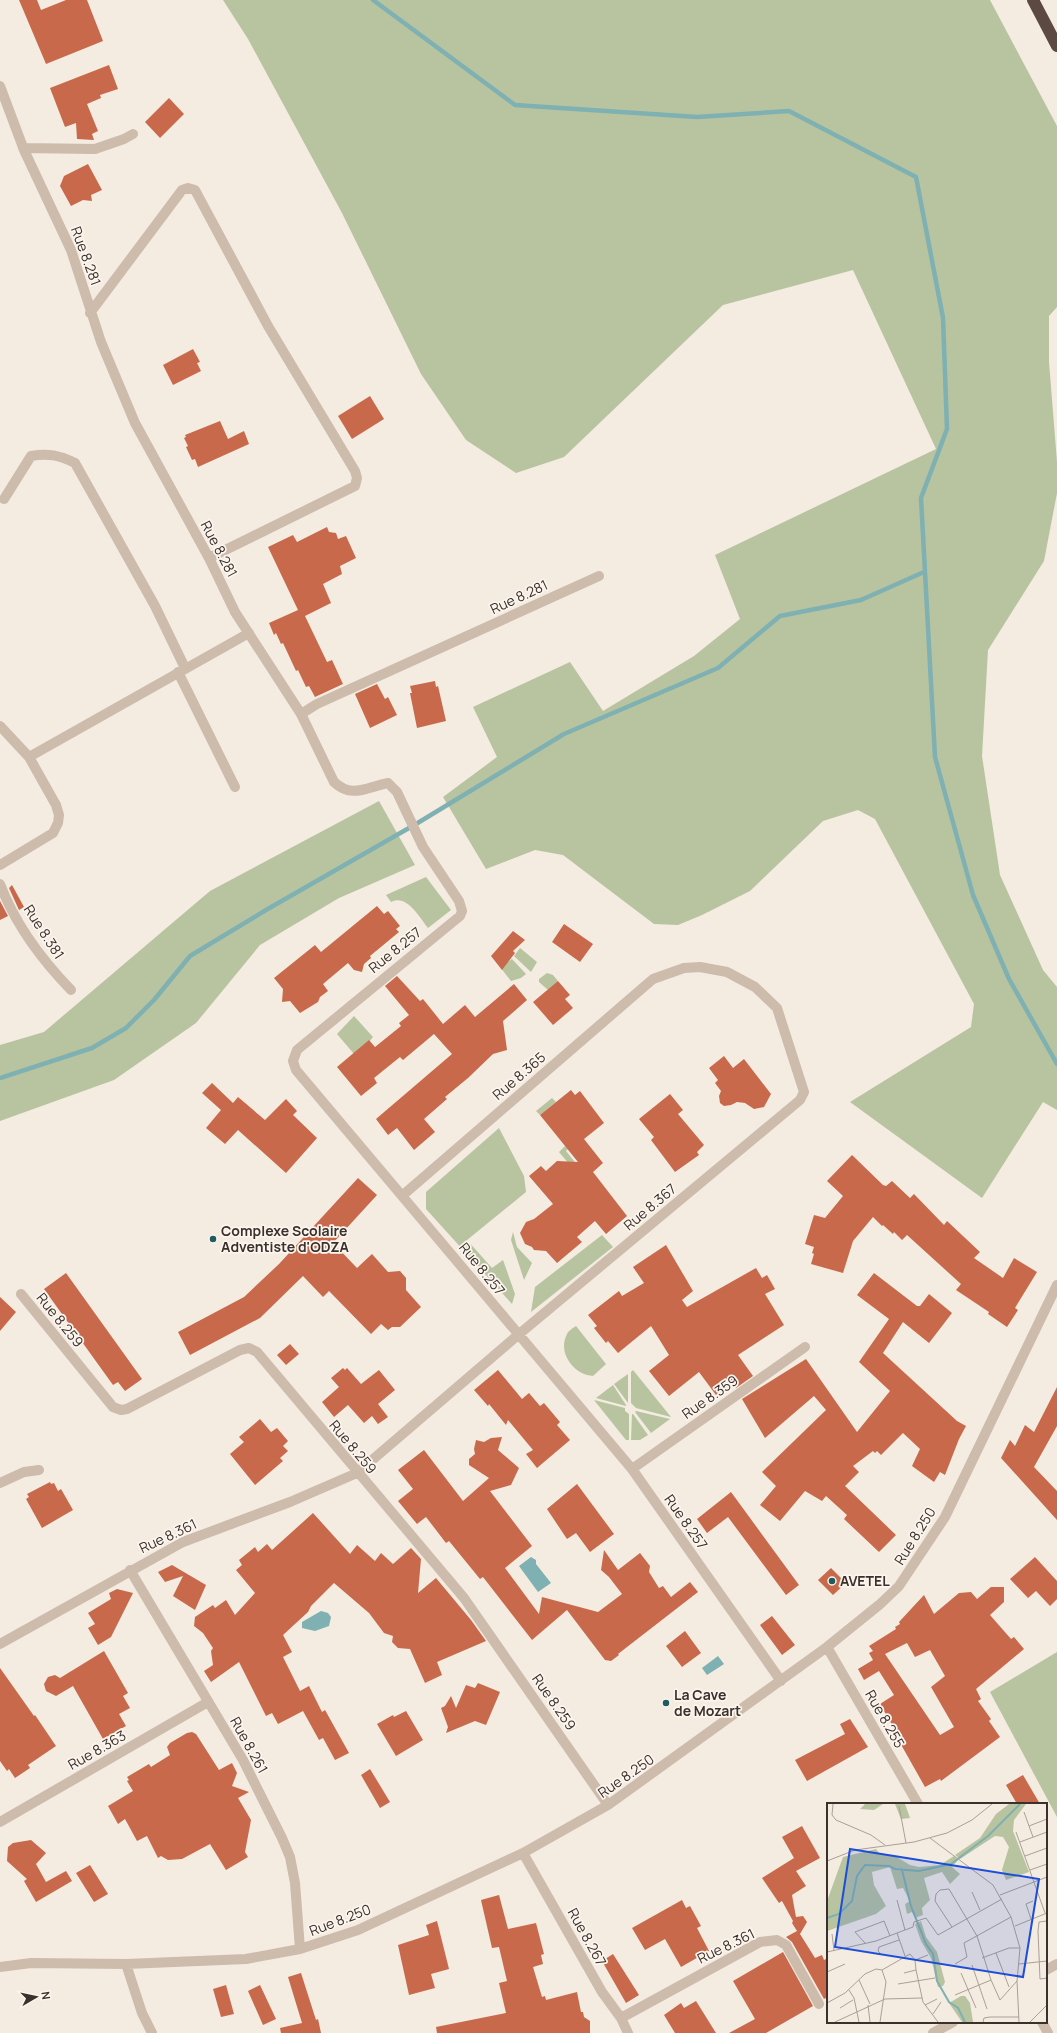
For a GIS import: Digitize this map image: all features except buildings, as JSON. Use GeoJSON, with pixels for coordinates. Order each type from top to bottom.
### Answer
{"type":"FeatureCollection","features":[{"type":"Feature","properties":{"kind":"highway"},"geometry":{"type":"LineString","coordinates":[[1033,0],[1057,46]]}},
{"type":"Feature","properties":{"kind":"street","name":"Rue 8.281"},"geometry":{"type":"LineString","coordinates":[[0,86],[23,148],[71,250],[90,313],[135,423],[209,558],[235,612],[301,714],[323,702],[599,576]]}},
{"type":"Feature","properties":{"kind":"street"},"geometry":{"type":"LineString","coordinates":[[23,148],[95,149],[124,139],[133,134]]}},
{"type":"Feature","properties":{"kind":"street"},"geometry":{"type":"LineString","coordinates":[[90,313],[182,190],[188,188],[195,190],[268,326],[355,471],[357,478],[355,486],[209,558]]}},
{"type":"Feature","properties":{"kind":"street"},"geometry":{"type":"LineString","coordinates":[[4,500],[31,456],[43,454],[59,455],[75,463],[155,606],[235,787]]}},
{"type":"Feature","properties":{"kind":"street"},"geometry":{"type":"LineString","coordinates":[[29,757],[249,633]]}},
{"type":"Feature","properties":{"kind":"street","name":"Rue 8.257"},"geometry":{"type":"LineString","coordinates":[[301,714],[334,782],[342,790],[356,792],[388,784],[397,792],[423,846],[459,901],[462,911],[460,916],[297,1050],[293,1061],[296,1070],[403,1195],[518,1335],[632,1469],[781,1681]]}},
{"type":"Feature","properties":{"kind":"street"},"geometry":{"type":"LineString","coordinates":[[0,726],[29,757],[56,804],[59,815],[58,823],[53,833],[0,865]]}},
{"type":"Feature","properties":{"kind":"street","name":"Rue 8.381"},"geometry":{"type":"LineString","coordinates":[[0,884],[4,895],[36,950],[46,964],[71,990]]}},
{"type":"Feature","properties":{"kind":"street","name":"Rue 8.365"},"geometry":{"type":"LineString","coordinates":[[403,1195],[653,979],[684,968],[700,966],[726,972],[755,987],[777,1008],[804,1092],[800,1100]]}},
{"type":"Feature","properties":{"kind":"street","name":"Rue 8.367"},"geometry":{"type":"LineString","coordinates":[[357,1473],[518,1335],[800,1100]]}},
{"type":"Feature","properties":{"kind":"street","name":"Rue 8.250"},"geometry":{"type":"LineString","coordinates":[[0,1967],[31,1963],[126,1964],[246,1959],[300,1949],[358,1930],[523,1853],[608,1805],[827,1647],[894,1591],[920,1556],[945,1517],[1057,1285]]}},
{"type":"Feature","properties":{"kind":"street","name":"Rue 8.259"},"geometry":{"type":"LineString","coordinates":[[21,1294],[113,1407],[121,1410],[128,1409],[240,1350],[249,1348],[257,1352],[357,1473],[464,1598],[608,1805]]}},
{"type":"Feature","properties":{"kind":"street","name":"Rue 8.359"},"geometry":{"type":"LineString","coordinates":[[632,1469],[805,1347]]}},
{"type":"Feature","properties":{"kind":"street"},"geometry":{"type":"LineString","coordinates":[[0,1483],[24,1472],[39,1470]]}},
{"type":"Feature","properties":{"kind":"street","name":"Rue 8.361"},"geometry":{"type":"LineString","coordinates":[[0,1644],[130,1570],[183,1542],[290,1502],[357,1473]]}},
{"type":"Feature","properties":{"kind":"street","name":"Rue 8.261"},"geometry":{"type":"LineString","coordinates":[[130,1570],[243,1760],[290,1857],[299,1913],[300,1949]]}},
{"type":"Feature","properties":{"kind":"street","name":"Rue 8.255"},"geometry":{"type":"LineString","coordinates":[[827,1647],[917,1803]]}},
{"type":"Feature","properties":{"kind":"street","name":"Rue 8.363"},"geometry":{"type":"LineString","coordinates":[[0,1822],[208,1702]]}},
{"type":"Feature","properties":{"kind":"street","name":"Rue 8.267"},"geometry":{"type":"LineString","coordinates":[[523,1853],[602,1992],[621,2018],[628,2033]]}},
{"type":"Feature","properties":{"kind":"street","name":"Rue 8.361"},"geometry":{"type":"LineString","coordinates":[[621,2018],[760,1942],[777,1940],[786,1945],[819,2004]]}},
{"type":"Feature","properties":{"kind":"street"},"geometry":{"type":"LineString","coordinates":[[126,1964],[142,2013],[152,2033]]}},
{"type":"Feature","properties":{"kind":"street"},"geometry":{"type":"LineString","coordinates":[[1047,1969],[1057,1964]]}},
{"type":"Feature","properties":{"kind":"street"},"geometry":{"type":"LineString","coordinates":[[933,2033],[951,2023]]}},
{"type":"Feature","properties":{"kind":"street"},"geometry":{"type":"LineString","coordinates":[[1043,2023],[1048,2033]]}},
{"type":"Feature","properties":{"kind":"green space"},"geometry":{"type":"Polygon","coordinates":[[[223,0],[990,0],[1057,126],[1057,307],[1049,316],[1049,362],[1057,462],[1057,493],[1044,561],[988,650],[982,756],[1000,875],[1043,970],[1057,987],[1057,1110],[1043,1102],[982,1198],[850,1102],[971,1027],[974,1004],[875,819],[858,810],[823,821],[750,891],[702,915],[678,925],[654,924],[563,855],[535,850],[486,869],[443,797],[497,757],[473,707],[570,662],[603,711],[694,656],[740,619],[715,555],[936,449],[853,270],[723,305],[564,457],[516,473],[466,440],[421,374],[342,213],[248,39],[223,0]]]}},
{"type":"Feature","properties":{"kind":"green space"},"geometry":{"type":"Polygon","coordinates":[[[379,801],[415,865],[339,898],[260,945],[196,1023],[114,1080],[0,1121],[0,1045],[44,1032],[210,891],[379,801]]]}},
{"type":"Feature","properties":{"kind":"green space"},"geometry":{"type":"Polygon","coordinates":[[[426,877],[451,910],[428,928],[417,913],[407,904],[397,900],[391,902],[386,895],[426,877]]]}},
{"type":"Feature","properties":{"kind":"green space"},"geometry":{"type":"Polygon","coordinates":[[[520,948],[537,962],[531,972],[514,956],[520,948]]]}},
{"type":"Feature","properties":{"kind":"green space"},"geometry":{"type":"Polygon","coordinates":[[[512,959],[526,974],[521,978],[511,981],[500,967],[512,959]]]}},
{"type":"Feature","properties":{"kind":"green space"},"geometry":{"type":"Polygon","coordinates":[[[547,973],[553,975],[558,981],[548,990],[539,982],[539,979],[547,973]]]}},
{"type":"Feature","properties":{"kind":"green space"},"geometry":{"type":"Polygon","coordinates":[[[354,1016],[373,1037],[362,1050],[354,1054],[337,1034],[354,1016]]]}},
{"type":"Feature","properties":{"kind":"green space"},"geometry":{"type":"Polygon","coordinates":[[[552,1098],[556,1102],[540,1115],[536,1111],[552,1098]]]}},
{"type":"Feature","properties":{"kind":"green space"},"geometry":{"type":"Polygon","coordinates":[[[499,1128],[524,1176],[526,1192],[467,1240],[492,1268],[503,1260],[515,1294],[512,1304],[426,1209],[426,1192],[499,1128]]]}},
{"type":"Feature","properties":{"kind":"green space"},"geometry":{"type":"Polygon","coordinates":[[[565,1146],[568,1149],[566,1151],[578,1166],[574,1170],[559,1152],[565,1146]]]}},
{"type":"Feature","properties":{"kind":"green space"},"geometry":{"type":"Polygon","coordinates":[[[513,1232],[517,1247],[532,1263],[524,1280],[511,1240],[513,1232]]]}},
{"type":"Feature","properties":{"kind":"green space"},"geometry":{"type":"Polygon","coordinates":[[[602,1235],[613,1247],[531,1312],[535,1287],[602,1235]]]}},
{"type":"Feature","properties":{"kind":"green space"},"geometry":{"type":"Polygon","coordinates":[[[576,1326],[606,1364],[593,1376],[580,1372],[569,1362],[566,1355],[564,1341],[568,1333],[576,1326]]]}},
{"type":"Feature","properties":{"kind":"green space"},"geometry":{"type":"Polygon","coordinates":[[[633,1370],[671,1417],[636,1408],[631,1403],[631,1372],[633,1370]]]}},
{"type":"Feature","properties":{"kind":"green space"},"geometry":{"type":"Polygon","coordinates":[[[628,1374],[628,1403],[614,1384],[628,1374]]]}},
{"type":"Feature","properties":{"kind":"green space"},"geometry":{"type":"Polygon","coordinates":[[[613,1385],[626,1405],[626,1406],[596,1398],[613,1385]]]}},
{"type":"Feature","properties":{"kind":"green space"},"geometry":{"type":"Polygon","coordinates":[[[594,1400],[625,1408],[625,1411],[629,1414],[629,1440],[626,1440],[594,1400]]]}},
{"type":"Feature","properties":{"kind":"green space"},"geometry":{"type":"Polygon","coordinates":[[[635,1412],[670,1419],[651,1433],[635,1412]]]}},
{"type":"Feature","properties":{"kind":"green space"},"geometry":{"type":"Polygon","coordinates":[[[632,1414],[648,1435],[640,1440],[631,1440],[632,1414]]]}},
{"type":"Feature","properties":{"kind":"green space"},"geometry":{"type":"Polygon","coordinates":[[[1057,1652],[1057,1817],[990,1692],[1057,1652]]]}},
{"type":"Feature","properties":{"kind":"water"},"geometry":{"type":"Polygon","coordinates":[[[531,1557],[536,1560],[536,1564],[551,1583],[538,1592],[519,1566],[531,1557]]]}},
{"type":"Feature","properties":{"kind":"water"},"geometry":{"type":"Polygon","coordinates":[[[321,1611],[328,1613],[331,1617],[329,1626],[315,1631],[302,1628],[302,1622],[321,1611]]]}},
{"type":"Feature","properties":{"kind":"water"},"geometry":{"type":"Polygon","coordinates":[[[718,1656],[724,1664],[707,1675],[702,1668],[718,1656]]]}},
{"type":"Feature","properties":{"kind":"waterway"},"geometry":{"type":"LineString","coordinates":[[373,0],[515,105],[697,117],[789,111],[916,177],[943,318],[947,429],[921,498],[935,757],[973,895],[1009,979],[1057,1064]]}},
{"type":"Feature","properties":{"kind":"waterway"},"geometry":{"type":"LineString","coordinates":[[0,1078],[92,1048],[126,1028],[154,1000],[190,956],[266,910],[416,824],[564,734],[718,668],[780,616],[861,600],[924,572]]}},
{"type":"Feature","properties":{"kind":"place","name":"Complexe Scolaire Adventiste d'ODZA"},"geometry":{"type":"Point","coordinates":[213,1239]}},
{"type":"Feature","properties":{"kind":"place","name":"AVETEL"},"geometry":{"type":"Point","coordinates":[832,1581]}},
{"type":"Feature","properties":{"kind":"place","name":"La Cave de Mozart"},"geometry":{"type":"Point","coordinates":[666,1703]}}]}
